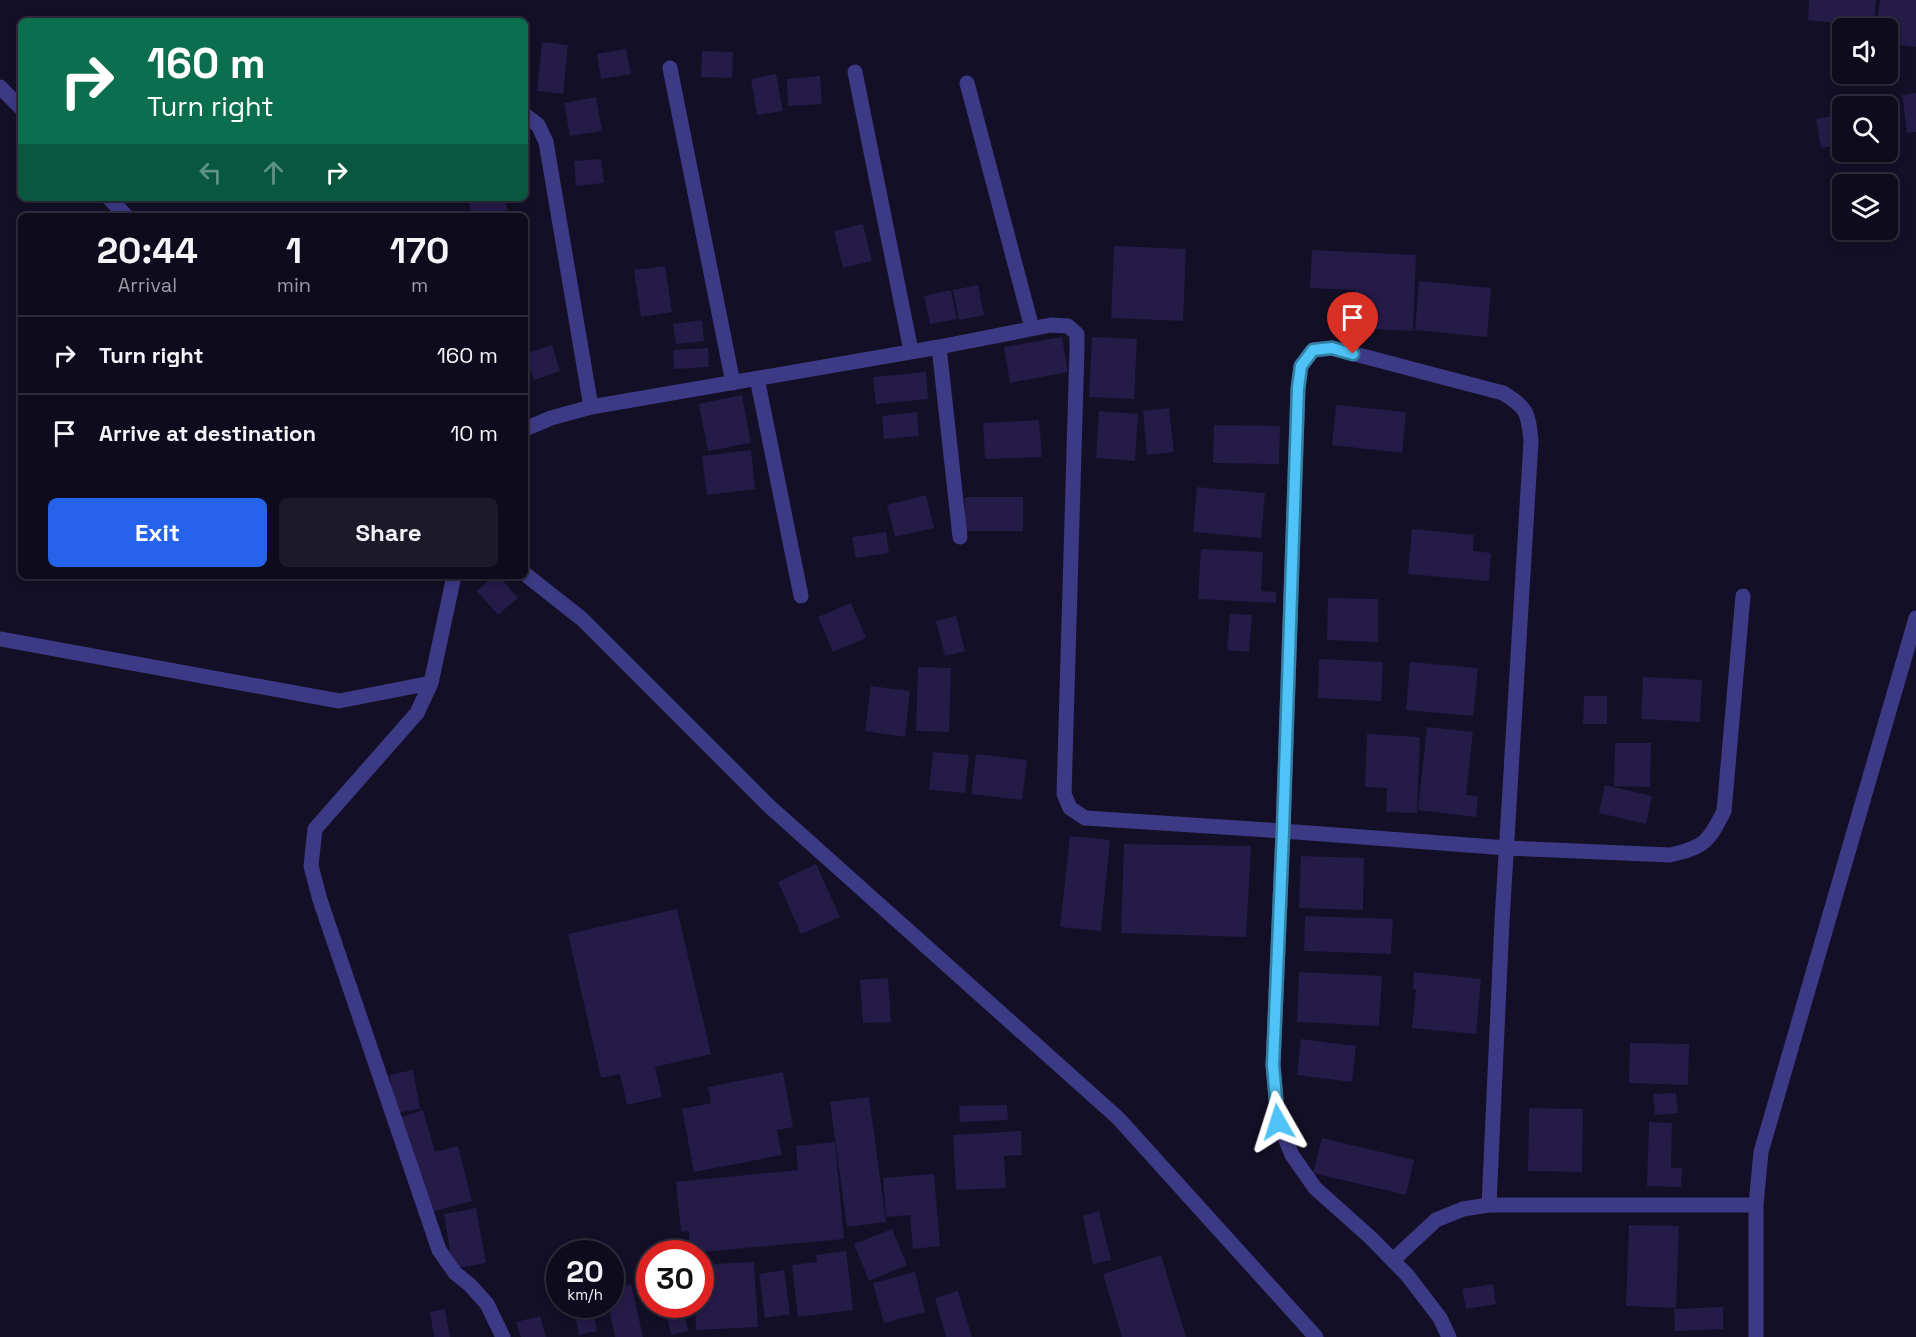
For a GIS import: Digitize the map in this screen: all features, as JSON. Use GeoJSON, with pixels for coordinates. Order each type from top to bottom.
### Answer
{"type":"FeatureCollection","features":[{"type":"Feature","properties":{"kind":"street"},"geometry":{"type":"LineString","coordinates":[[670,68],[733,383]]}},
{"type":"Feature","properties":{"kind":"street"},"geometry":{"type":"LineString","coordinates":[[855,72],[911,351]]}},
{"type":"Feature","properties":{"kind":"street"},"geometry":{"type":"LineString","coordinates":[[967,83],[1032,328]]}},
{"type":"Feature","properties":{"kind":"street"},"geometry":{"type":"LineString","coordinates":[[0,87],[18,105]]}},
{"type":"Feature","properties":{"kind":"street"},"geometry":{"type":"LineString","coordinates":[[528,117],[538,125],[546,142],[591,407]]}},
{"type":"Feature","properties":{"kind":"street"},"geometry":{"type":"LineString","coordinates":[[112,201],[123,213]]}},
{"type":"Feature","properties":{"kind":"street"},"geometry":{"type":"LineString","coordinates":[[528,428],[551,418],[591,407],[1051,324],[1068,326],[1077,334],[1064,794],[1070,808],[1084,818],[1507,848],[1670,855],[1692,850],[1711,836],[1724,811],[1743,596]]}},
{"type":"Feature","properties":{"kind":"street"},"geometry":{"type":"LineString","coordinates":[[939,346],[960,537]]}},
{"type":"Feature","properties":{"kind":"street"},"geometry":{"type":"LineString","coordinates":[[1449,1337],[1440,1318],[1408,1276],[1371,1238],[1315,1188],[1292,1155],[1278,1122],[1273,1065],[1298,388],[1301,366],[1313,350],[1332,348],[1503,393],[1521,403],[1529,419],[1531,441],[1489,1205]]}},
{"type":"Feature","properties":{"kind":"street"},"geometry":{"type":"LineString","coordinates":[[757,378],[801,596]]}},
{"type":"Feature","properties":{"kind":"street"},"geometry":{"type":"LineString","coordinates":[[528,576],[582,619],[769,806],[1119,1118],[1316,1337]]}},
{"type":"Feature","properties":{"kind":"street"},"geometry":{"type":"LineString","coordinates":[[453,579],[432,683],[417,713],[315,829],[311,866],[320,900],[439,1250],[455,1273],[488,1304],[503,1337]]}},
{"type":"Feature","properties":{"kind":"street"},"geometry":{"type":"LineString","coordinates":[[1756,1337],[1756,1205],[1761,1152],[1916,618]]}},
{"type":"Feature","properties":{"kind":"street"},"geometry":{"type":"LineString","coordinates":[[0,639],[339,701],[432,683]]}},
{"type":"Feature","properties":{"kind":"street"},"geometry":{"type":"LineString","coordinates":[[1392,1260],[1437,1220],[1463,1209],[1489,1205],[1756,1205]]}},
{"type":"Feature","properties":{"kind":"building"},"geometry":{"type":"Polygon","coordinates":[[[1809,0],[1876,0],[1875,18],[1832,18],[1832,23],[1808,20],[1809,0]]]}},
{"type":"Feature","properties":{"kind":"building"},"geometry":{"type":"Polygon","coordinates":[[[1880,0],[1916,0],[1916,47],[1898,45],[1898,18],[1877,18],[1880,0]]]}},
{"type":"Feature","properties":{"kind":"building"},"geometry":{"type":"Polygon","coordinates":[[[542,42],[568,45],[563,94],[537,91],[542,42]]]}},
{"type":"Feature","properties":{"kind":"building"},"geometry":{"type":"Polygon","coordinates":[[[626,49],[631,74],[601,79],[597,54],[626,49]]]}},
{"type":"Feature","properties":{"kind":"building"},"geometry":{"type":"Polygon","coordinates":[[[702,51],[733,52],[732,78],[701,77],[702,51]]]}},
{"type":"Feature","properties":{"kind":"building"},"geometry":{"type":"Polygon","coordinates":[[[776,74],[783,111],[757,115],[751,79],[776,74]]]}},
{"type":"Feature","properties":{"kind":"building"},"geometry":{"type":"Polygon","coordinates":[[[820,76],[822,104],[788,106],[787,79],[820,76]]]}},
{"type":"Feature","properties":{"kind":"building"},"geometry":{"type":"Polygon","coordinates":[[[1916,93],[1916,132],[1907,133],[1902,95],[1916,93]]]}},
{"type":"Feature","properties":{"kind":"building"},"geometry":{"type":"Polygon","coordinates":[[[596,97],[602,131],[570,136],[564,103],[596,97]]]}},
{"type":"Feature","properties":{"kind":"building"},"geometry":{"type":"Polygon","coordinates":[[[1832,116],[1832,146],[1821,148],[1816,119],[1832,116]]]}},
{"type":"Feature","properties":{"kind":"building"},"geometry":{"type":"Polygon","coordinates":[[[601,159],[604,183],[576,186],[574,161],[601,159]]]}},
{"type":"Feature","properties":{"kind":"building"},"geometry":{"type":"Polygon","coordinates":[[[469,201],[506,201],[508,213],[471,213],[469,201]]]}},
{"type":"Feature","properties":{"kind":"building"},"geometry":{"type":"Polygon","coordinates":[[[863,224],[872,261],[843,268],[834,231],[863,224]]]}},
{"type":"Feature","properties":{"kind":"building"},"geometry":{"type":"Polygon","coordinates":[[[1114,246],[1186,249],[1183,321],[1111,318],[1114,246]]]}},
{"type":"Feature","properties":{"kind":"building"},"geometry":{"type":"Polygon","coordinates":[[[1312,250],[1416,255],[1413,331],[1353,328],[1355,290],[1310,288],[1312,250]]]}},
{"type":"Feature","properties":{"kind":"building"},"geometry":{"type":"Polygon","coordinates":[[[665,266],[672,312],[641,317],[634,270],[665,266]]]}},
{"type":"Feature","properties":{"kind":"building"},"geometry":{"type":"Polygon","coordinates":[[[1419,281],[1491,288],[1487,337],[1415,330],[1419,281]]]}},
{"type":"Feature","properties":{"kind":"building"},"geometry":{"type":"Polygon","coordinates":[[[978,285],[984,315],[959,320],[953,290],[978,285]]]}},
{"type":"Feature","properties":{"kind":"building"},"geometry":{"type":"Polygon","coordinates":[[[951,290],[957,319],[930,324],[924,296],[951,290]]]}},
{"type":"Feature","properties":{"kind":"building"},"geometry":{"type":"Polygon","coordinates":[[[702,320],[704,341],[676,344],[673,324],[702,320]]]}},
{"type":"Feature","properties":{"kind":"building"},"geometry":{"type":"Polygon","coordinates":[[[1062,337],[1068,372],[1010,383],[1004,347],[1062,337]]]}},
{"type":"Feature","properties":{"kind":"building"},"geometry":{"type":"Polygon","coordinates":[[[1092,337],[1137,339],[1134,399],[1089,397],[1092,337]]]}},
{"type":"Feature","properties":{"kind":"building"},"geometry":{"type":"Polygon","coordinates":[[[552,345],[560,371],[534,380],[528,363],[528,353],[552,345]]]}},
{"type":"Feature","properties":{"kind":"building"},"geometry":{"type":"Polygon","coordinates":[[[708,348],[709,367],[674,369],[673,350],[708,348]]]}},
{"type":"Feature","properties":{"kind":"building"},"geometry":{"type":"Polygon","coordinates":[[[926,372],[928,399],[876,404],[873,377],[926,372]]]}},
{"type":"Feature","properties":{"kind":"building"},"geometry":{"type":"Polygon","coordinates":[[[742,395],[751,443],[708,451],[699,404],[742,395]]]}},
{"type":"Feature","properties":{"kind":"building"},"geometry":{"type":"Polygon","coordinates":[[[1336,405],[1406,412],[1402,453],[1332,445],[1336,405]]]}},
{"type":"Feature","properties":{"kind":"building"},"geometry":{"type":"Polygon","coordinates":[[[1169,408],[1174,452],[1147,455],[1143,411],[1169,408]]]}},
{"type":"Feature","properties":{"kind":"building"},"geometry":{"type":"Polygon","coordinates":[[[1099,411],[1138,414],[1135,461],[1096,458],[1099,411]]]}},
{"type":"Feature","properties":{"kind":"building"},"geometry":{"type":"Polygon","coordinates":[[[917,412],[919,436],[884,439],[882,416],[917,412]]]}},
{"type":"Feature","properties":{"kind":"building"},"geometry":{"type":"Polygon","coordinates":[[[1039,420],[1042,457],[985,459],[983,423],[1039,420]]]}},
{"type":"Feature","properties":{"kind":"building"},"geometry":{"type":"Polygon","coordinates":[[[1214,425],[1280,426],[1279,464],[1213,463],[1214,425]]]}},
{"type":"Feature","properties":{"kind":"building"},"geometry":{"type":"Polygon","coordinates":[[[751,450],[755,489],[707,495],[702,456],[751,450]]]}},
{"type":"Feature","properties":{"kind":"building"},"geometry":{"type":"Polygon","coordinates":[[[1197,487],[1265,493],[1261,538],[1193,532],[1197,487]]]}},
{"type":"Feature","properties":{"kind":"building"},"geometry":{"type":"Polygon","coordinates":[[[926,495],[934,528],[895,537],[887,505],[926,495]]]}},
{"type":"Feature","properties":{"kind":"building"},"geometry":{"type":"Polygon","coordinates":[[[965,497],[1023,497],[1023,531],[965,531],[965,497]]]}},
{"type":"Feature","properties":{"kind":"building"},"geometry":{"type":"Polygon","coordinates":[[[1412,529],[1474,535],[1473,551],[1491,553],[1489,581],[1408,574],[1412,529]]]}},
{"type":"Feature","properties":{"kind":"building"},"geometry":{"type":"Polygon","coordinates":[[[886,532],[889,553],[856,558],[852,537],[886,532]]]}},
{"type":"Feature","properties":{"kind":"building"},"geometry":{"type":"Polygon","coordinates":[[[1201,549],[1263,552],[1261,591],[1276,592],[1276,603],[1198,599],[1201,549]]]}},
{"type":"Feature","properties":{"kind":"building"},"geometry":{"type":"Polygon","coordinates":[[[491,579],[502,579],[518,598],[498,615],[477,591],[491,579]]]}},
{"type":"Feature","properties":{"kind":"building"},"geometry":{"type":"Polygon","coordinates":[[[1328,598],[1378,599],[1378,642],[1327,640],[1328,598]]]}},
{"type":"Feature","properties":{"kind":"building"},"geometry":{"type":"Polygon","coordinates":[[[851,603],[866,638],[833,652],[818,617],[851,603]]]}},
{"type":"Feature","properties":{"kind":"building"},"geometry":{"type":"Polygon","coordinates":[[[1230,614],[1252,615],[1249,652],[1227,650],[1230,614]]]}},
{"type":"Feature","properties":{"kind":"building"},"geometry":{"type":"Polygon","coordinates":[[[956,616],[965,651],[945,656],[936,621],[956,616]]]}},
{"type":"Feature","properties":{"kind":"building"},"geometry":{"type":"Polygon","coordinates":[[[1319,659],[1383,662],[1381,701],[1318,698],[1319,659]]]}},
{"type":"Feature","properties":{"kind":"building"},"geometry":{"type":"Polygon","coordinates":[[[1410,662],[1478,668],[1473,716],[1406,710],[1410,662]]]}},
{"type":"Feature","properties":{"kind":"building"},"geometry":{"type":"Polygon","coordinates":[[[918,667],[951,668],[949,732],[916,731],[918,667]]]}},
{"type":"Feature","properties":{"kind":"building"},"geometry":{"type":"Polygon","coordinates":[[[1643,677],[1702,680],[1700,722],[1641,719],[1643,677]]]}},
{"type":"Feature","properties":{"kind":"building"},"geometry":{"type":"Polygon","coordinates":[[[871,686],[910,691],[905,737],[865,731],[871,686]]]}},
{"type":"Feature","properties":{"kind":"building"},"geometry":{"type":"Polygon","coordinates":[[[1584,696],[1607,696],[1607,724],[1583,724],[1584,696]]]}},
{"type":"Feature","properties":{"kind":"building"},"geometry":{"type":"Polygon","coordinates":[[[1427,727],[1473,732],[1466,795],[1478,796],[1476,817],[1418,810],[1427,727]]]}},
{"type":"Feature","properties":{"kind":"building"},"geometry":{"type":"Polygon","coordinates":[[[1367,734],[1420,737],[1417,813],[1386,812],[1387,788],[1365,787],[1367,734]]]}},
{"type":"Feature","properties":{"kind":"building"},"geometry":{"type":"Polygon","coordinates":[[[1615,743],[1651,743],[1650,787],[1614,786],[1615,743]]]}},
{"type":"Feature","properties":{"kind":"building"},"geometry":{"type":"Polygon","coordinates":[[[933,752],[969,755],[965,793],[929,790],[933,752]]]}},
{"type":"Feature","properties":{"kind":"building"},"geometry":{"type":"Polygon","coordinates":[[[976,754],[1027,760],[1022,800],[971,794],[976,754]]]}},
{"type":"Feature","properties":{"kind":"building"},"geometry":{"type":"Polygon","coordinates":[[[1605,785],[1652,796],[1646,824],[1599,813],[1605,785]]]}},
{"type":"Feature","properties":{"kind":"building"},"geometry":{"type":"Polygon","coordinates":[[[1070,836],[1110,840],[1101,931],[1060,927],[1070,836]]]}},
{"type":"Feature","properties":{"kind":"building"},"geometry":{"type":"Polygon","coordinates":[[[1124,844],[1251,846],[1246,937],[1121,933],[1124,844]]]}},
{"type":"Feature","properties":{"kind":"building"},"geometry":{"type":"Polygon","coordinates":[[[1301,856],[1364,858],[1363,910],[1299,908],[1301,856]]]}},
{"type":"Feature","properties":{"kind":"building"},"geometry":{"type":"Polygon","coordinates":[[[816,864],[840,917],[801,934],[778,882],[816,864]]]}},
{"type":"Feature","properties":{"kind":"building"},"geometry":{"type":"Polygon","coordinates":[[[677,909],[711,1054],[655,1067],[662,1097],[627,1105],[620,1074],[601,1078],[568,934],[677,909]]]}},
{"type":"Feature","properties":{"kind":"building"},"geometry":{"type":"Polygon","coordinates":[[[1305,916],[1393,919],[1391,954],[1304,951],[1305,916]]]}},
{"type":"Feature","properties":{"kind":"building"},"geometry":{"type":"Polygon","coordinates":[[[1299,972],[1382,976],[1379,1026],[1297,1022],[1299,972]]]}},
{"type":"Feature","properties":{"kind":"building"},"geometry":{"type":"Polygon","coordinates":[[[1414,972],[1481,979],[1476,1034],[1412,1028],[1416,989],[1413,989],[1414,972]]]}},
{"type":"Feature","properties":{"kind":"building"},"geometry":{"type":"Polygon","coordinates":[[[888,978],[891,1022],[863,1023],[860,980],[888,978]]]}},
{"type":"Feature","properties":{"kind":"building"},"geometry":{"type":"Polygon","coordinates":[[[1301,1039],[1356,1046],[1352,1082],[1297,1075],[1301,1039]]]}},
{"type":"Feature","properties":{"kind":"building"},"geometry":{"type":"Polygon","coordinates":[[[1630,1043],[1689,1044],[1688,1085],[1629,1083],[1630,1043]]]}},
{"type":"Feature","properties":{"kind":"building"},"geometry":{"type":"Polygon","coordinates":[[[413,1070],[420,1109],[396,1113],[389,1075],[413,1070]]]}},
{"type":"Feature","properties":{"kind":"building"},"geometry":{"type":"Polygon","coordinates":[[[783,1072],[793,1127],[777,1130],[782,1155],[694,1172],[682,1109],[711,1103],[708,1087],[783,1072]]]}},
{"type":"Feature","properties":{"kind":"building"},"geometry":{"type":"Polygon","coordinates":[[[1676,1093],[1678,1113],[1655,1115],[1653,1094],[1676,1093]]]}},
{"type":"Feature","properties":{"kind":"building"},"geometry":{"type":"Polygon","coordinates":[[[869,1097],[886,1222],[847,1227],[830,1102],[869,1097]]]}},
{"type":"Feature","properties":{"kind":"building"},"geometry":{"type":"Polygon","coordinates":[[[1007,1105],[1008,1120],[960,1122],[959,1106],[1007,1105]]]}},
{"type":"Feature","properties":{"kind":"building"},"geometry":{"type":"Polygon","coordinates":[[[1529,1108],[1583,1109],[1582,1172],[1528,1171],[1529,1108]]]}},
{"type":"Feature","properties":{"kind":"building"},"geometry":{"type":"Polygon","coordinates":[[[423,1110],[435,1152],[458,1146],[472,1201],[428,1213],[401,1117],[423,1110]]]}},
{"type":"Feature","properties":{"kind":"building"},"geometry":{"type":"Polygon","coordinates":[[[1649,1122],[1672,1123],[1671,1168],[1682,1168],[1681,1187],[1647,1186],[1649,1122]]]}},
{"type":"Feature","properties":{"kind":"building"},"geometry":{"type":"Polygon","coordinates":[[[1021,1131],[1022,1155],[1004,1156],[1006,1188],[956,1190],[953,1135],[1021,1131]]]}},
{"type":"Feature","properties":{"kind":"building"},"geometry":{"type":"Polygon","coordinates":[[[1322,1138],[1414,1160],[1406,1195],[1313,1173],[1322,1138]]]}},
{"type":"Feature","properties":{"kind":"building"},"geometry":{"type":"Polygon","coordinates":[[[835,1142],[844,1239],[714,1251],[714,1240],[689,1240],[689,1231],[681,1232],[676,1182],[798,1170],[796,1146],[835,1142]]]}},
{"type":"Feature","properties":{"kind":"building"},"geometry":{"type":"Polygon","coordinates":[[[934,1174],[940,1246],[913,1249],[910,1215],[886,1217],[883,1178],[934,1174]]]}},
{"type":"Feature","properties":{"kind":"building"},"geometry":{"type":"Polygon","coordinates":[[[476,1208],[486,1263],[453,1269],[444,1214],[476,1208]]]}},
{"type":"Feature","properties":{"kind":"building"},"geometry":{"type":"Polygon","coordinates":[[[1099,1211],[1111,1260],[1093,1264],[1083,1216],[1099,1211]]]}},
{"type":"Feature","properties":{"kind":"building"},"geometry":{"type":"Polygon","coordinates":[[[1629,1225],[1679,1226],[1676,1308],[1626,1306],[1629,1225]]]}},
{"type":"Feature","properties":{"kind":"building"},"geometry":{"type":"Polygon","coordinates":[[[892,1229],[907,1265],[869,1281],[854,1244],[892,1229]]]}},
{"type":"Feature","properties":{"kind":"building"},"geometry":{"type":"Polygon","coordinates":[[[846,1251],[853,1310],[798,1317],[792,1265],[817,1262],[816,1255],[846,1251]]]}},
{"type":"Feature","properties":{"kind":"building"},"geometry":{"type":"Polygon","coordinates":[[[1161,1255],[1186,1337],[1122,1337],[1103,1274],[1161,1255]]]}},
{"type":"Feature","properties":{"kind":"building"},"geometry":{"type":"Polygon","coordinates":[[[754,1262],[758,1327],[696,1330],[696,1318],[714,1318],[714,1264],[754,1262]]]}},
{"type":"Feature","properties":{"kind":"building"},"geometry":{"type":"Polygon","coordinates":[[[784,1270],[790,1314],[765,1318],[759,1274],[784,1270]]]}},
{"type":"Feature","properties":{"kind":"building"},"geometry":{"type":"Polygon","coordinates":[[[915,1272],[925,1312],[884,1323],[873,1283],[915,1272]]]}},
{"type":"Feature","properties":{"kind":"building"},"geometry":{"type":"Polygon","coordinates":[[[631,1284],[636,1318],[639,1318],[643,1337],[615,1337],[611,1318],[624,1318],[624,1286],[631,1284]]]}},
{"type":"Feature","properties":{"kind":"building"},"geometry":{"type":"Polygon","coordinates":[[[1493,1284],[1496,1304],[1466,1309],[1462,1289],[1493,1284]]]}},
{"type":"Feature","properties":{"kind":"building"},"geometry":{"type":"Polygon","coordinates":[[[958,1291],[972,1337],[946,1337],[935,1298],[958,1291]]]}},
{"type":"Feature","properties":{"kind":"building"},"geometry":{"type":"Polygon","coordinates":[[[1723,1307],[1723,1329],[1675,1331],[1674,1309],[1723,1307]]]}},
{"type":"Feature","properties":{"kind":"building"},"geometry":{"type":"Polygon","coordinates":[[[445,1309],[450,1337],[434,1337],[430,1312],[445,1309]]]}},
{"type":"Feature","properties":{"kind":"building"},"geometry":{"type":"Polygon","coordinates":[[[540,1316],[546,1337],[521,1337],[516,1322],[540,1316]]]}},
{"type":"Feature","properties":{"kind":"building"},"geometry":{"type":"Polygon","coordinates":[[[576,1318],[594,1318],[597,1331],[579,1335],[576,1318]]]}},
{"type":"Feature","properties":{"kind":"building"},"geometry":{"type":"Polygon","coordinates":[[[668,1318],[685,1318],[688,1331],[671,1335],[668,1318]]]}},
{"type":"Feature","properties":{"kind":"route"},"geometry":{"type":"LineString","coordinates":[[1278,1122],[1273,1065],[1298,388],[1301,366],[1313,350],[1332,348],[1353,354]]}}]}
